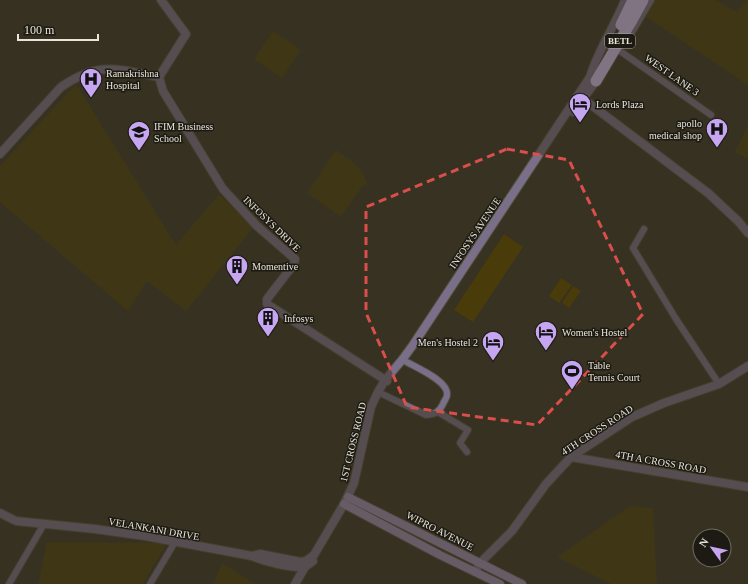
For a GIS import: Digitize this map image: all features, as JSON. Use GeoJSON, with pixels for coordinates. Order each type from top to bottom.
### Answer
{"type":"FeatureCollection","features":[{"type":"Feature","properties":{"kind":"highway","name":"BETL"},"geometry":{"type":"LineString","coordinates":[[593,79],[633,0]]}},
{"type":"Feature","properties":{"kind":"highway","name":"BETL"},"geometry":{"type":"LineString","coordinates":[[593,79],[631,22],[643,0]]}},
{"type":"Feature","properties":{"kind":"main road","name":"WIPRO AVENUE"},"geometry":{"type":"LineString","coordinates":[[347,501],[522,584]]}},
{"type":"Feature","properties":{"kind":"main road","name":"WIPRO AVENUE"},"geometry":{"type":"LineString","coordinates":[[347,501],[475,572],[500,584]]}},
{"type":"Feature","properties":{"kind":"street"},"geometry":{"type":"LineString","coordinates":[[0,154],[61,87],[85,73],[102,68],[113,68],[159,77],[186,34],[161,0]]}},
{"type":"Feature","properties":{"kind":"street"},"geometry":{"type":"LineString","coordinates":[[593,79],[594,64],[621,12],[625,0]]}},
{"type":"Feature","properties":{"kind":"street"},"geometry":{"type":"LineString","coordinates":[[593,79],[608,69],[650,0]]}},
{"type":"Feature","properties":{"kind":"street","name":"WEST LANE 3"},"geometry":{"type":"LineString","coordinates":[[620,51],[711,115]]}},
{"type":"Feature","properties":{"kind":"street","name":"INFOSYS DRIVE"},"geometry":{"type":"LineString","coordinates":[[159,77],[163,90],[223,189],[257,226],[295,259],[294,264],[267,299],[267,304],[386,381]]}},
{"type":"Feature","properties":{"kind":"street","name":"INFOSYS AVENUE"},"geometry":{"type":"LineString","coordinates":[[386,381],[405,361],[580,96],[593,79]]}},
{"type":"Feature","properties":{"kind":"street"},"geometry":{"type":"LineString","coordinates":[[580,96],[708,193],[738,221],[748,233]]}},
{"type":"Feature","properties":{"kind":"street","name":"INFOSYS AVENUE"},"geometry":{"type":"LineString","coordinates":[[386,381],[409,350],[548,144]]}},
{"type":"Feature","properties":{"kind":"street"},"geometry":{"type":"LineString","coordinates":[[644,229],[633,248],[676,319],[719,384]]}},
{"type":"Feature","properties":{"kind":"street"},"geometry":{"type":"LineString","coordinates":[[379,392],[426,415],[438,412],[447,395],[445,386],[435,378],[405,361]]}},
{"type":"Feature","properties":{"kind":"street","name":"4TH CROSS ROAD"},"geometry":{"type":"LineString","coordinates":[[475,572],[480,563],[512,531],[546,484],[571,457],[632,417],[664,403],[719,384],[748,366]]}},
{"type":"Feature","properties":{"kind":"street"},"geometry":{"type":"LineString","coordinates":[[296,582],[305,566],[313,562],[356,484],[374,408],[379,392],[386,381]]}},
{"type":"Feature","properties":{"kind":"street"},"geometry":{"type":"LineString","coordinates":[[438,412],[468,430],[460,443],[467,452]]}},
{"type":"Feature","properties":{"kind":"street","name":"4TH A CROSS ROAD"},"geometry":{"type":"LineString","coordinates":[[571,457],[748,487]]}},
{"type":"Feature","properties":{"kind":"street","name":"VELANKANI DRIVE"},"geometry":{"type":"LineString","coordinates":[[0,513],[16,521],[123,533],[252,556],[258,559],[296,567],[305,566]]}},
{"type":"Feature","properties":{"kind":"street"},"geometry":{"type":"LineString","coordinates":[[9,584],[44,524]]}},
{"type":"Feature","properties":{"kind":"street"},"geometry":{"type":"LineString","coordinates":[[252,556],[260,554],[296,561],[306,561],[314,555],[330,532]]}},
{"type":"Feature","properties":{"kind":"street"},"geometry":{"type":"LineString","coordinates":[[150,584],[175,542]]}},
{"type":"Feature","properties":{"kind":"street"},"geometry":{"type":"LineString","coordinates":[[296,567],[299,570],[296,582]]}},
{"type":"Feature","properties":{"kind":"highlighted area"},"geometry":{"type":"Polygon","coordinates":[[[507,149],[569,160],[643,314],[537,425],[407,407],[366,313],[366,207],[507,149]]]}},
{"type":"Feature","properties":{"kind":"shaded area"},"geometry":{"type":"Polygon","coordinates":[[[655,0],[716,0],[737,12],[746,0],[748,0],[748,85],[646,17],[655,0]]]}},
{"type":"Feature","properties":{"kind":"shaded area"},"geometry":{"type":"Polygon","coordinates":[[[273,31],[301,50],[282,78],[254,59],[273,31]]]}},
{"type":"Feature","properties":{"kind":"shaded area"},"geometry":{"type":"Polygon","coordinates":[[[76,84],[176,245],[219,194],[253,228],[186,311],[147,281],[128,311],[0,202],[0,166],[76,84]]]}},
{"type":"Feature","properties":{"kind":"shaded area"},"geometry":{"type":"Polygon","coordinates":[[[748,125],[748,159],[735,152],[748,125]]]}},
{"type":"Feature","properties":{"kind":"shaded area"},"geometry":{"type":"Polygon","coordinates":[[[336,150],[359,169],[363,174],[367,185],[363,185],[341,217],[307,193],[336,150]]]}},
{"type":"Feature","properties":{"kind":"shaded area"},"geometry":{"type":"Polygon","coordinates":[[[504,234],[523,247],[473,322],[454,310],[504,234]]]}},
{"type":"Feature","properties":{"kind":"shaded area"},"geometry":{"type":"Polygon","coordinates":[[[561,278],[572,285],[559,303],[549,296],[561,278]]]}},
{"type":"Feature","properties":{"kind":"shaded area"},"geometry":{"type":"Polygon","coordinates":[[[573,286],[581,291],[569,308],[562,303],[573,286]]]}},
{"type":"Feature","properties":{"kind":"shaded area"},"geometry":{"type":"Polygon","coordinates":[[[630,506],[653,508],[657,584],[611,584],[557,557],[630,506]]]}},
{"type":"Feature","properties":{"kind":"shaded area"},"geometry":{"type":"Polygon","coordinates":[[[47,542],[167,543],[143,584],[38,584],[47,542]]]}},
{"type":"Feature","properties":{"kind":"shaded area"},"geometry":{"type":"Polygon","coordinates":[[[222,563],[255,584],[213,584],[222,563]]]}},
{"type":"Feature","properties":{"kind":"place","name":"Ramakrishna Hospital"},"geometry":{"type":"Point","coordinates":[91,98]}},
{"type":"Feature","properties":{"kind":"place","name":"Lords Plaza"},"geometry":{"type":"Point","coordinates":[580,124]}},
{"type":"Feature","properties":{"kind":"place","name":"apollo medical shop"},"geometry":{"type":"Point","coordinates":[717,148]}},
{"type":"Feature","properties":{"kind":"place","name":"IFIM Business School"},"geometry":{"type":"Point","coordinates":[139,152]}},
{"type":"Feature","properties":{"kind":"place","name":"Momentive"},"geometry":{"type":"Point","coordinates":[237,286]}},
{"type":"Feature","properties":{"kind":"place","name":"Infosys"},"geometry":{"type":"Point","coordinates":[268,338]}},
{"type":"Feature","properties":{"kind":"place","name":"Women's Hostel"},"geometry":{"type":"Point","coordinates":[546,352]}},
{"type":"Feature","properties":{"kind":"place","name":"Men's Hostel 2"},"geometry":{"type":"Point","coordinates":[493,362]}},
{"type":"Feature","properties":{"kind":"place","name":"Table Tennis Court"},"geometry":{"type":"Point","coordinates":[572,390]}}]}
